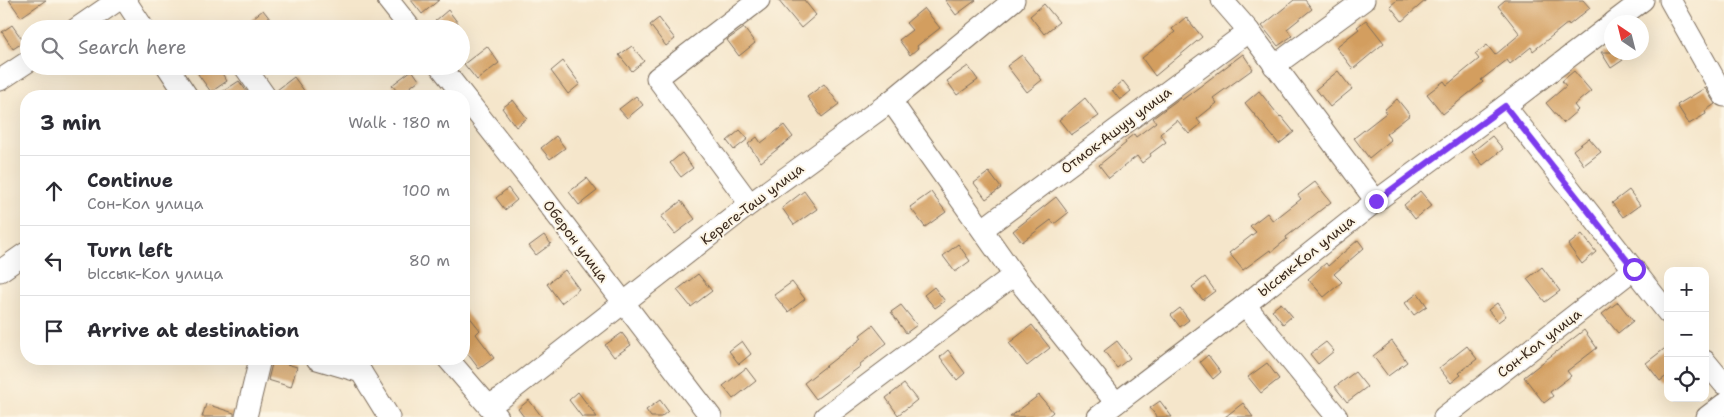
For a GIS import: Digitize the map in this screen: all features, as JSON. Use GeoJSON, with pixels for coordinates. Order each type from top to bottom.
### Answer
{"type":"FeatureCollection","features":[{"type":"Feature","properties":{"kind":"street"},"geometry":{"type":"LineString","coordinates":[[89,20],[118,0]]}},
{"type":"Feature","properties":{"kind":"street"},"geometry":{"type":"LineString","coordinates":[[125,0],[138,20]]}},
{"type":"Feature","properties":{"kind":"street"},"geometry":{"type":"LineString","coordinates":[[388,0],[404,20]]}},
{"type":"Feature","properties":{"kind":"street"},"geometry":{"type":"LineString","coordinates":[[750,204],[656,78],[759,0]]}},
{"type":"Feature","properties":{"kind":"street"},"geometry":{"type":"LineString","coordinates":[[1222,0],[1249,31],[1376,201]]}},
{"type":"Feature","properties":{"kind":"street"},"geometry":{"type":"LineString","coordinates":[[1274,66],[1364,0]]}},
{"type":"Feature","properties":{"kind":"street","name":"Ыссык-Кол улица"},"geometry":{"type":"LineString","coordinates":[[1623,15],[1643,0]]}},
{"type":"Feature","properties":{"kind":"street"},"geometry":{"type":"LineString","coordinates":[[1670,0],[1724,96]]}},
{"type":"Feature","properties":{"kind":"street","name":"Кереге-Таш улица"},"geometry":{"type":"LineString","coordinates":[[494,411],[504,397],[624,305],[750,204],[891,101],[1011,1]]}},
{"type":"Feature","properties":{"kind":"street","name":"Ыссык-Кол улица"},"geometry":{"type":"LineString","coordinates":[[1098,417],[1245,305],[1376,201],[1604,30]]}},
{"type":"Feature","properties":{"kind":"street","name":"Отмок-Ашуу улица"},"geometry":{"type":"LineString","coordinates":[[983,229],[1249,31]]}},
{"type":"Feature","properties":{"kind":"street"},"geometry":{"type":"LineString","coordinates":[[0,80],[20,67]]}},
{"type":"Feature","properties":{"kind":"street"},"geometry":{"type":"LineString","coordinates":[[173,75],[182,90]]}},
{"type":"Feature","properties":{"kind":"street"},"geometry":{"type":"LineString","coordinates":[[250,75],[261,90]]}},
{"type":"Feature","properties":{"kind":"street","name":"Оберон улица"},"geometry":{"type":"LineString","coordinates":[[447,75],[459,90]]}},
{"type":"Feature","properties":{"kind":"street"},"geometry":{"type":"LineString","coordinates":[[891,101],[1014,275],[1116,403]]}},
{"type":"Feature","properties":{"kind":"street","name":"Оберон улица"},"geometry":{"type":"LineString","coordinates":[[470,104],[711,417]]}},
{"type":"Feature","properties":{"kind":"street"},"geometry":{"type":"LineString","coordinates":[[1505,106],[1667,312]]}},
{"type":"Feature","properties":{"kind":"street"},"geometry":{"type":"LineString","coordinates":[[3,270],[20,257]]}},
{"type":"Feature","properties":{"kind":"street","name":"Сон-Кол улица"},"geometry":{"type":"LineString","coordinates":[[1444,417],[1634,269]]}},
{"type":"Feature","properties":{"kind":"street"},"geometry":{"type":"LineString","coordinates":[[3,270],[20,273]]}},
{"type":"Feature","properties":{"kind":"street"},"geometry":{"type":"LineString","coordinates":[[825,417],[1014,275]]}},
{"type":"Feature","properties":{"kind":"street"},"geometry":{"type":"LineString","coordinates":[[1245,305],[1337,417]]}},
{"type":"Feature","properties":{"kind":"street"},"geometry":{"type":"LineString","coordinates":[[246,417],[259,365]]}},
{"type":"Feature","properties":{"kind":"street"},"geometry":{"type":"LineString","coordinates":[[357,365],[390,417]]}},
{"type":"Feature","properties":{"kind":"street"},"geometry":{"type":"LineString","coordinates":[[453,365],[494,411]]}},
{"type":"Feature","properties":{"kind":"street"},"geometry":{"type":"LineString","coordinates":[[1709,366],[1724,384]]}},
{"type":"Feature","properties":{"kind":"street"},"geometry":{"type":"LineString","coordinates":[[1707,417],[1724,404]]}},
{"type":"Feature","properties":{"kind":"building"},"geometry":{"type":"Polygon","coordinates":[[[9,0],[46,0],[21,17],[9,0]]]}},
{"type":"Feature","properties":{"kind":"building"},"geometry":{"type":"Polygon","coordinates":[[[411,0],[439,0],[422,14],[411,0]]]}},
{"type":"Feature","properties":{"kind":"building"},"geometry":{"type":"Polygon","coordinates":[[[778,0],[804,0],[816,15],[801,28],[778,0]]]}},
{"type":"Feature","properties":{"kind":"building"},"geometry":{"type":"Polygon","coordinates":[[[945,0],[976,0],[956,15],[945,0]]]}},
{"type":"Feature","properties":{"kind":"building"},"geometry":{"type":"Polygon","coordinates":[[[1294,0],[1305,0],[1312,9],[1287,29],[1292,36],[1278,46],[1262,26],[1294,0]]]}},
{"type":"Feature","properties":{"kind":"building"},"geometry":{"type":"Polygon","coordinates":[[[1397,0],[1426,0],[1402,21],[1390,6],[1397,0]]]}},
{"type":"Feature","properties":{"kind":"building"},"geometry":{"type":"Polygon","coordinates":[[[1505,0],[1583,0],[1590,8],[1533,51],[1531,47],[1510,64],[1507,60],[1443,114],[1427,94],[1444,81],[1447,85],[1479,59],[1475,54],[1487,45],[1495,55],[1520,34],[1498,6],[1505,0]]]}},
{"type":"Feature","properties":{"kind":"building"},"geometry":{"type":"Polygon","coordinates":[[[1044,4],[1059,22],[1044,34],[1030,16],[1044,4]]]}},
{"type":"Feature","properties":{"kind":"building"},"geometry":{"type":"Polygon","coordinates":[[[924,8],[940,28],[917,46],[918,48],[910,55],[899,40],[912,30],[906,23],[924,8]]]}},
{"type":"Feature","properties":{"kind":"building"},"geometry":{"type":"Polygon","coordinates":[[[263,10],[271,20],[250,20],[263,10]]]}},
{"type":"Feature","properties":{"kind":"building"},"geometry":{"type":"Polygon","coordinates":[[[448,10],[456,20],[436,20],[448,10]]]}},
{"type":"Feature","properties":{"kind":"building"},"geometry":{"type":"Polygon","coordinates":[[[1186,17],[1202,37],[1155,76],[1142,58],[1175,32],[1172,29],[1186,17]]]}},
{"type":"Feature","properties":{"kind":"building"},"geometry":{"type":"Polygon","coordinates":[[[659,18],[675,39],[666,46],[650,25],[659,18]]]}},
{"type":"Feature","properties":{"kind":"building"},"geometry":{"type":"Polygon","coordinates":[[[1366,20],[1384,43],[1353,69],[1336,47],[1359,29],[1357,27],[1366,20]]]}},
{"type":"Feature","properties":{"kind":"building"},"geometry":{"type":"Polygon","coordinates":[[[12,25],[20,36],[20,45],[13,49],[2,32],[12,25]]]}},
{"type":"Feature","properties":{"kind":"building"},"geometry":{"type":"Polygon","coordinates":[[[744,28],[755,43],[739,56],[727,40],[744,28]]]}},
{"type":"Feature","properties":{"kind":"building"},"geometry":{"type":"Polygon","coordinates":[[[487,46],[499,63],[477,80],[470,71],[470,59],[487,46]]]}},
{"type":"Feature","properties":{"kind":"building"},"geometry":{"type":"Polygon","coordinates":[[[632,46],[644,61],[632,71],[619,55],[632,46]]]}},
{"type":"Feature","properties":{"kind":"building"},"geometry":{"type":"Polygon","coordinates":[[[1243,54],[1253,69],[1213,98],[1217,103],[1197,119],[1201,124],[1189,134],[1177,120],[1160,134],[1166,142],[1150,154],[1151,156],[1142,163],[1137,156],[1109,178],[1099,165],[1134,134],[1136,137],[1156,122],[1153,118],[1180,98],[1182,100],[1243,54]]]}},
{"type":"Feature","properties":{"kind":"building"},"geometry":{"type":"Polygon","coordinates":[[[1022,55],[1042,80],[1027,92],[1007,66],[1022,55]]]}},
{"type":"Feature","properties":{"kind":"building"},"geometry":{"type":"Polygon","coordinates":[[[1606,60],[1623,60],[1611,68],[1606,60]]]}},
{"type":"Feature","properties":{"kind":"building"},"geometry":{"type":"Polygon","coordinates":[[[563,61],[580,84],[568,94],[551,71],[563,61]]]}},
{"type":"Feature","properties":{"kind":"building"},"geometry":{"type":"Polygon","coordinates":[[[968,66],[978,80],[957,95],[947,81],[968,66]]]}},
{"type":"Feature","properties":{"kind":"building"},"geometry":{"type":"Polygon","coordinates":[[[1338,71],[1352,89],[1330,107],[1316,89],[1338,71]]]}},
{"type":"Feature","properties":{"kind":"building"},"geometry":{"type":"Polygon","coordinates":[[[1574,71],[1591,91],[1574,105],[1578,110],[1563,123],[1546,103],[1566,86],[1562,81],[1574,71]]]}},
{"type":"Feature","properties":{"kind":"building"},"geometry":{"type":"Polygon","coordinates":[[[199,75],[223,75],[227,81],[214,90],[210,90],[199,75]]]}},
{"type":"Feature","properties":{"kind":"building"},"geometry":{"type":"Polygon","coordinates":[[[405,75],[416,75],[419,80],[406,90],[396,90],[392,85],[405,75]]]}},
{"type":"Feature","properties":{"kind":"building"},"geometry":{"type":"Polygon","coordinates":[[[294,77],[304,90],[277,90],[294,77]]]}},
{"type":"Feature","properties":{"kind":"building"},"geometry":{"type":"Polygon","coordinates":[[[239,81],[246,90],[225,90],[239,81]]]}},
{"type":"Feature","properties":{"kind":"building"},"geometry":{"type":"Polygon","coordinates":[[[1123,81],[1131,91],[1120,100],[1112,90],[1123,81]]]}},
{"type":"Feature","properties":{"kind":"building"},"geometry":{"type":"Polygon","coordinates":[[[824,84],[839,104],[822,117],[807,97],[824,84]]]}},
{"type":"Feature","properties":{"kind":"building"},"geometry":{"type":"Polygon","coordinates":[[[1705,88],[1715,104],[1705,111],[1706,114],[1689,124],[1677,105],[1705,88]]]}},
{"type":"Feature","properties":{"kind":"building"},"geometry":{"type":"Polygon","coordinates":[[[1259,91],[1294,132],[1279,144],[1245,103],[1259,91]]]}},
{"type":"Feature","properties":{"kind":"building"},"geometry":{"type":"Polygon","coordinates":[[[636,96],[643,105],[627,118],[619,109],[636,96]]]}},
{"type":"Feature","properties":{"kind":"building"},"geometry":{"type":"Polygon","coordinates":[[[1085,98],[1099,116],[1071,135],[1059,120],[1085,98]]]}},
{"type":"Feature","properties":{"kind":"building"},"geometry":{"type":"Polygon","coordinates":[[[1397,99],[1410,115],[1386,134],[1391,140],[1369,158],[1354,138],[1386,113],[1384,110],[1397,99]]]}},
{"type":"Feature","properties":{"kind":"building"},"geometry":{"type":"Polygon","coordinates":[[[513,100],[527,118],[516,127],[502,108],[513,100]]]}},
{"type":"Feature","properties":{"kind":"building"},"geometry":{"type":"Polygon","coordinates":[[[784,125],[793,137],[761,162],[748,144],[757,137],[761,143],[784,125]]]}},
{"type":"Feature","properties":{"kind":"building"},"geometry":{"type":"Polygon","coordinates":[[[740,130],[748,139],[734,150],[727,141],[740,130]]]}},
{"type":"Feature","properties":{"kind":"building"},"geometry":{"type":"Polygon","coordinates":[[[556,136],[565,148],[550,159],[541,148],[556,136]]]}},
{"type":"Feature","properties":{"kind":"building"},"geometry":{"type":"Polygon","coordinates":[[[1492,136],[1503,149],[1483,165],[1472,152],[1492,136]]]}},
{"type":"Feature","properties":{"kind":"building"},"geometry":{"type":"Polygon","coordinates":[[[1589,138],[1601,152],[1584,165],[1573,150],[1589,138]]]}},
{"type":"Feature","properties":{"kind":"building"},"geometry":{"type":"Polygon","coordinates":[[[682,153],[693,168],[681,177],[670,163],[682,153]]]}},
{"type":"Feature","properties":{"kind":"building"},"geometry":{"type":"Polygon","coordinates":[[[989,172],[1001,188],[986,199],[974,183],[989,172]]]}},
{"type":"Feature","properties":{"kind":"building"},"geometry":{"type":"Polygon","coordinates":[[[587,178],[597,191],[579,205],[569,192],[587,178]]]}},
{"type":"Feature","properties":{"kind":"building"},"geometry":{"type":"Polygon","coordinates":[[[1315,182],[1331,202],[1286,237],[1287,239],[1271,252],[1270,250],[1243,270],[1229,253],[1256,232],[1250,226],[1267,213],[1273,221],[1301,199],[1298,195],[1315,182]]]}},
{"type":"Feature","properties":{"kind":"building"},"geometry":{"type":"Polygon","coordinates":[[[508,188],[517,200],[505,210],[496,198],[508,188]]]}},
{"type":"Feature","properties":{"kind":"building"},"geometry":{"type":"Polygon","coordinates":[[[1629,190],[1640,205],[1623,217],[1612,203],[1629,190]]]}},
{"type":"Feature","properties":{"kind":"building"},"geometry":{"type":"Polygon","coordinates":[[[804,191],[817,209],[794,225],[782,208],[804,191]]]}},
{"type":"Feature","properties":{"kind":"building"},"geometry":{"type":"Polygon","coordinates":[[[1420,191],[1432,205],[1415,219],[1404,205],[1420,191]]]}},
{"type":"Feature","properties":{"kind":"building"},"geometry":{"type":"Polygon","coordinates":[[[931,192],[946,212],[925,227],[910,207],[931,192]]]}},
{"type":"Feature","properties":{"kind":"building"},"geometry":{"type":"Polygon","coordinates":[[[1056,197],[1068,213],[1054,224],[1051,220],[1022,242],[1013,231],[1056,197]]]}},
{"type":"Feature","properties":{"kind":"building"},"geometry":{"type":"Polygon","coordinates":[[[681,201],[695,219],[675,234],[661,217],[681,201]]]}},
{"type":"Feature","properties":{"kind":"building"},"geometry":{"type":"Polygon","coordinates":[[[1582,234],[1596,252],[1582,264],[1568,245],[1582,234]]]}},
{"type":"Feature","properties":{"kind":"building"},"geometry":{"type":"Polygon","coordinates":[[[544,235],[551,244],[536,255],[529,246],[544,235]]]}},
{"type":"Feature","properties":{"kind":"building"},"geometry":{"type":"Polygon","coordinates":[[[1358,240],[1364,248],[1334,274],[1342,282],[1324,297],[1308,279],[1326,263],[1328,266],[1358,240]]]}},
{"type":"Feature","properties":{"kind":"building"},"geometry":{"type":"Polygon","coordinates":[[[958,244],[970,261],[955,272],[943,256],[958,244]]]}},
{"type":"Feature","properties":{"kind":"building"},"geometry":{"type":"Polygon","coordinates":[[[1542,267],[1560,291],[1545,302],[1527,279],[1542,267]]]}},
{"type":"Feature","properties":{"kind":"building"},"geometry":{"type":"Polygon","coordinates":[[[565,270],[579,289],[561,303],[547,284],[565,270]]]}},
{"type":"Feature","properties":{"kind":"building"},"geometry":{"type":"Polygon","coordinates":[[[698,274],[712,291],[691,307],[677,290],[698,274]]]}},
{"type":"Feature","properties":{"kind":"building"},"geometry":{"type":"Polygon","coordinates":[[[1205,277],[1215,291],[1203,300],[1192,287],[1205,277]]]}},
{"type":"Feature","properties":{"kind":"building"},"geometry":{"type":"Polygon","coordinates":[[[792,282],[805,299],[788,312],[774,295],[792,282]]]}},
{"type":"Feature","properties":{"kind":"building"},"geometry":{"type":"Polygon","coordinates":[[[934,287],[945,301],[935,308],[924,295],[934,287]]]}},
{"type":"Feature","properties":{"kind":"building"},"geometry":{"type":"Polygon","coordinates":[[[1418,293],[1427,306],[1414,315],[1405,303],[1418,293]]]}},
{"type":"Feature","properties":{"kind":"building"},"geometry":{"type":"Polygon","coordinates":[[[1618,302],[1633,321],[1618,333],[1602,314],[1618,302]]]}},
{"type":"Feature","properties":{"kind":"building"},"geometry":{"type":"Polygon","coordinates":[[[1281,303],[1292,316],[1283,324],[1272,310],[1281,303]]]}},
{"type":"Feature","properties":{"kind":"building"},"geometry":{"type":"Polygon","coordinates":[[[1497,303],[1506,316],[1498,322],[1488,310],[1497,303]]]}},
{"type":"Feature","properties":{"kind":"building"},"geometry":{"type":"Polygon","coordinates":[[[901,305],[917,325],[906,333],[891,312],[901,305]]]}},
{"type":"Feature","properties":{"kind":"building"},"geometry":{"type":"Polygon","coordinates":[[[1180,308],[1189,320],[1180,327],[1171,315],[1180,308]]]}},
{"type":"Feature","properties":{"kind":"building"},"geometry":{"type":"Polygon","coordinates":[[[470,318],[480,330],[476,334],[494,358],[479,369],[470,357],[470,318]]]}},
{"type":"Feature","properties":{"kind":"building"},"geometry":{"type":"Polygon","coordinates":[[[873,325],[887,343],[860,364],[861,366],[816,399],[804,383],[862,338],[860,335],[873,325]]]}},
{"type":"Feature","properties":{"kind":"building"},"geometry":{"type":"Polygon","coordinates":[[[1032,325],[1050,348],[1027,366],[1009,343],[1032,325]]]}},
{"type":"Feature","properties":{"kind":"building"},"geometry":{"type":"Polygon","coordinates":[[[1584,330],[1597,348],[1567,371],[1571,376],[1550,392],[1553,396],[1544,403],[1524,377],[1584,330]]]}},
{"type":"Feature","properties":{"kind":"building"},"geometry":{"type":"Polygon","coordinates":[[[622,333],[631,345],[614,357],[605,345],[622,333]]]}},
{"type":"Feature","properties":{"kind":"building"},"geometry":{"type":"Polygon","coordinates":[[[742,341],[751,354],[739,364],[729,351],[742,341]]]}},
{"type":"Feature","properties":{"kind":"building"},"geometry":{"type":"Polygon","coordinates":[[[1117,341],[1130,358],[1117,368],[1104,351],[1117,341]]]}},
{"type":"Feature","properties":{"kind":"building"},"geometry":{"type":"Polygon","coordinates":[[[1392,341],[1407,362],[1388,376],[1373,356],[1392,341]]]}},
{"type":"Feature","properties":{"kind":"building"},"geometry":{"type":"Polygon","coordinates":[[[1326,342],[1334,351],[1318,364],[1310,354],[1326,342]]]}},
{"type":"Feature","properties":{"kind":"building"},"geometry":{"type":"Polygon","coordinates":[[[1467,346],[1477,359],[1459,373],[1461,375],[1451,383],[1439,368],[1467,346]]]}},
{"type":"Feature","properties":{"kind":"building"},"geometry":{"type":"Polygon","coordinates":[[[1664,349],[1664,378],[1660,381],[1646,363],[1664,349]]]}},
{"type":"Feature","properties":{"kind":"building"},"geometry":{"type":"Polygon","coordinates":[[[948,350],[965,373],[957,380],[940,357],[948,350]]]}},
{"type":"Feature","properties":{"kind":"building"},"geometry":{"type":"Polygon","coordinates":[[[1208,355],[1221,372],[1213,379],[1200,362],[1208,355]]]}},
{"type":"Feature","properties":{"kind":"building"},"geometry":{"type":"Polygon","coordinates":[[[1267,363],[1279,379],[1261,393],[1248,377],[1267,363]]]}},
{"type":"Feature","properties":{"kind":"building"},"geometry":{"type":"Polygon","coordinates":[[[272,365],[297,367],[291,387],[268,380],[272,365]]]}},
{"type":"Feature","properties":{"kind":"building"},"geometry":{"type":"Polygon","coordinates":[[[746,368],[756,381],[733,399],[723,386],[746,368]]]}},
{"type":"Feature","properties":{"kind":"building"},"geometry":{"type":"Polygon","coordinates":[[[1355,372],[1367,387],[1347,402],[1335,387],[1355,372]]]}},
{"type":"Feature","properties":{"kind":"building"},"geometry":{"type":"Polygon","coordinates":[[[904,384],[917,400],[898,415],[886,398],[904,384]]]}},
{"type":"Feature","properties":{"kind":"building"},"geometry":{"type":"Polygon","coordinates":[[[578,392],[597,417],[582,417],[569,400],[578,392]]]}},
{"type":"Feature","properties":{"kind":"building"},"geometry":{"type":"Polygon","coordinates":[[[1039,395],[1053,412],[1047,417],[1010,417],[1039,395]]]}},
{"type":"Feature","properties":{"kind":"building"},"geometry":{"type":"Polygon","coordinates":[[[529,400],[542,417],[524,417],[518,409],[529,400]]]}},
{"type":"Feature","properties":{"kind":"building"},"geometry":{"type":"Polygon","coordinates":[[[660,400],[668,411],[661,417],[651,417],[646,410],[660,400]]]}},
{"type":"Feature","properties":{"kind":"building"},"geometry":{"type":"Polygon","coordinates":[[[1160,401],[1172,417],[1157,417],[1150,408],[1160,401]]]}},
{"type":"Feature","properties":{"kind":"building"},"geometry":{"type":"Polygon","coordinates":[[[1243,403],[1253,417],[1225,417],[1243,403]]]}},
{"type":"Feature","properties":{"kind":"building"},"geometry":{"type":"Polygon","coordinates":[[[206,404],[234,413],[234,417],[202,417],[206,404]]]}},
{"type":"Feature","properties":{"kind":"route"},"geometry":{"type":"LineString","coordinates":[[1376,201],[1505,106],[1634,269]]}}]}
